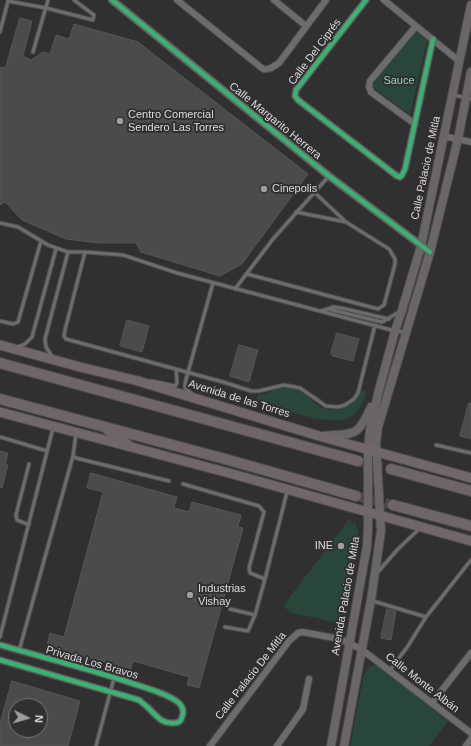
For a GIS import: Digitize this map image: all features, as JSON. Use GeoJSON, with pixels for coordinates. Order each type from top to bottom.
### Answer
{"type":"FeatureCollection","features":[{"type":"Feature","properties":{"kind":"highway"},"geometry":{"type":"LineString","coordinates":[[0,363],[358,461]]}},
{"type":"Feature","properties":{"kind":"highway"},"geometry":{"type":"LineString","coordinates":[[0,399],[104,426],[356,496]]}},
{"type":"Feature","properties":{"kind":"highway"},"geometry":{"type":"LineString","coordinates":[[104,426],[129,446]]}},
{"type":"Feature","properties":{"kind":"highway"},"geometry":{"type":"LineString","coordinates":[[391,469],[471,491]]}},
{"type":"Feature","properties":{"kind":"highway"},"geometry":{"type":"LineString","coordinates":[[392,505],[471,526]]}},
{"type":"Feature","properties":{"kind":"main road","name":"Calle Palacio de Mitla"},"geometry":{"type":"LineString","coordinates":[[373,451],[370,430],[395,330],[421,246],[471,5]]}},
{"type":"Feature","properties":{"kind":"main road","name":"Calle Palacio de Mitla"},"geometry":{"type":"LineString","coordinates":[[373,451],[376,443],[378,427],[405,332],[430,252],[468,98],[471,72]]}},
{"type":"Feature","properties":{"kind":"main road","name":"Avenida de las Torres"},"geometry":{"type":"LineString","coordinates":[[0,344],[138,382],[319,436],[471,478]]}},
{"type":"Feature","properties":{"kind":"main road"},"geometry":{"type":"LineString","coordinates":[[319,436],[354,434],[364,423],[379,390]]}},
{"type":"Feature","properties":{"kind":"main road"},"geometry":{"type":"LineString","coordinates":[[0,412],[422,526],[471,541]]}},
{"type":"Feature","properties":{"kind":"main road","name":"Avenida Palacio de Mitla"},"geometry":{"type":"LineString","coordinates":[[331,746],[367,546],[373,451]]}},
{"type":"Feature","properties":{"kind":"main road","name":"Avenida Palacio de Mitla"},"geometry":{"type":"LineString","coordinates":[[344,746],[371,600],[381,531],[373,451]]}},
{"type":"Feature","properties":{"kind":"street","name":"Calle Margarito Herrera"},"geometry":{"type":"LineString","coordinates":[[112,0],[329,176],[430,252]]}},
{"type":"Feature","properties":{"kind":"street"},"geometry":{"type":"LineString","coordinates":[[176,0],[263,69],[269,69],[279,63],[326,0]]}},
{"type":"Feature","properties":{"kind":"street"},"geometry":{"type":"LineString","coordinates":[[274,0],[306,26]]}},
{"type":"Feature","properties":{"kind":"street","name":"Calle Del Ciprés"},"geometry":{"type":"LineString","coordinates":[[366,0],[296,90],[295,96],[298,100],[394,175],[400,177],[404,173],[415,124]]}},
{"type":"Feature","properties":{"kind":"street"},"geometry":{"type":"LineString","coordinates":[[384,0],[459,61]]}},
{"type":"Feature","properties":{"kind":"street"},"geometry":{"type":"LineString","coordinates":[[416,26],[368,84],[371,92],[415,124],[433,39]]}},
{"type":"Feature","properties":{"kind":"street"},"geometry":{"type":"LineString","coordinates":[[443,136],[471,142]]}},
{"type":"Feature","properties":{"kind":"street","name":"Calle Palacio De Mitla"},"geometry":{"type":"LineString","coordinates":[[210,746],[294,636],[302,632],[340,639],[361,649]]}},
{"type":"Feature","properties":{"kind":"street","name":"Privada Los Bravos"},"geometry":{"type":"LineString","coordinates":[[0,645],[114,677],[147,688],[174,700],[182,707],[183,716],[181,721],[177,723],[164,722],[139,700],[0,660]]}},
{"type":"Feature","properties":{"kind":"street","name":"Calle Monte Albán"},"geometry":{"type":"LineString","coordinates":[[361,649],[471,734]]}},
{"type":"Feature","properties":{"kind":"street"},"geometry":{"type":"LineString","coordinates":[[432,703],[471,653]]}},
{"type":"Feature","properties":{"kind":"street"},"geometry":{"type":"LineString","coordinates":[[277,746],[303,708],[309,679]]}},
{"type":"Feature","properties":{"kind":"street"},"geometry":{"type":"LineString","coordinates":[[466,746],[471,739]]}},
{"type":"Feature","properties":{"kind":"lane"},"geometry":{"type":"LineString","coordinates":[[33,52],[48,0]]}},
{"type":"Feature","properties":{"kind":"lane"},"geometry":{"type":"LineString","coordinates":[[0,32],[8,1],[46,8],[94,20],[94,15],[74,0]]}},
{"type":"Feature","properties":{"kind":"lane"},"geometry":{"type":"LineString","coordinates":[[452,95],[468,98]]}},
{"type":"Feature","properties":{"kind":"lane"},"geometry":{"type":"LineString","coordinates":[[235,289],[296,212],[329,176]]}},
{"type":"Feature","properties":{"kind":"lane"},"geometry":{"type":"LineString","coordinates":[[247,274],[378,309],[384,305],[395,264],[395,259],[389,249],[346,222],[314,192]]}},
{"type":"Feature","properties":{"kind":"lane"},"geometry":{"type":"LineString","coordinates":[[296,212],[346,222]]}},
{"type":"Feature","properties":{"kind":"lane"},"geometry":{"type":"LineString","coordinates":[[0,222],[18,227],[56,249],[68,252],[123,255],[213,283],[405,332]]}},
{"type":"Feature","properties":{"kind":"lane"},"geometry":{"type":"LineString","coordinates":[[0,321],[13,324],[18,322],[41,241]]}},
{"type":"Feature","properties":{"kind":"lane"},"geometry":{"type":"LineString","coordinates":[[14,348],[25,344],[32,337],[56,249]]}},
{"type":"Feature","properties":{"kind":"lane"},"geometry":{"type":"LineString","coordinates":[[54,359],[46,347],[45,339],[68,252]]}},
{"type":"Feature","properties":{"kind":"lane"},"geometry":{"type":"LineString","coordinates":[[85,252],[64,336],[66,339],[251,391],[260,391],[281,385],[288,385],[300,388],[326,406],[338,407],[345,405],[354,399],[358,393],[375,325]]}},
{"type":"Feature","properties":{"kind":"lane"},"geometry":{"type":"LineString","coordinates":[[199,400],[185,388],[185,383],[213,283]]}},
{"type":"Feature","properties":{"kind":"lane"},"geometry":{"type":"LineString","coordinates":[[321,311],[328,309],[382,322],[402,310]]}},
{"type":"Feature","properties":{"kind":"lane"},"geometry":{"type":"LineString","coordinates":[[138,382],[155,381],[175,386],[177,380],[176,369]]}},
{"type":"Feature","properties":{"kind":"lane"},"geometry":{"type":"LineString","coordinates":[[0,638],[54,426]]}},
{"type":"Feature","properties":{"kind":"lane"},"geometry":{"type":"LineString","coordinates":[[19,651],[73,456],[76,432]]}},
{"type":"Feature","properties":{"kind":"lane"},"geometry":{"type":"LineString","coordinates":[[0,437],[47,451]]}},
{"type":"Feature","properties":{"kind":"lane"},"geometry":{"type":"LineString","coordinates":[[436,445],[471,454]]}},
{"type":"Feature","properties":{"kind":"lane"},"geometry":{"type":"LineString","coordinates":[[73,456],[169,481]]}},
{"type":"Feature","properties":{"kind":"lane"},"geometry":{"type":"LineString","coordinates":[[29,464],[16,515],[17,520],[29,525]]}},
{"type":"Feature","properties":{"kind":"lane"},"geometry":{"type":"LineString","coordinates":[[183,484],[259,506],[263,509],[264,516],[249,571],[253,575],[265,579]]}},
{"type":"Feature","properties":{"kind":"lane"},"geometry":{"type":"LineString","coordinates":[[225,627],[248,631],[255,615],[288,490]]}},
{"type":"Feature","properties":{"kind":"lane"},"geometry":{"type":"LineString","coordinates":[[374,575],[422,526]]}},
{"type":"Feature","properties":{"kind":"lane"},"geometry":{"type":"LineString","coordinates":[[390,670],[408,646],[426,617],[471,560]]}},
{"type":"Feature","properties":{"kind":"lane"},"geometry":{"type":"LineString","coordinates":[[371,600],[426,617]]}},
{"type":"Feature","properties":{"kind":"lane"},"geometry":{"type":"LineString","coordinates":[[230,609],[255,615]]}},
{"type":"Feature","properties":{"kind":"lane"},"geometry":{"type":"LineString","coordinates":[[96,746],[114,677]]}},
{"type":"Feature","properties":{"kind":"green space","name":"Sauce"},"geometry":{"type":"Polygon","coordinates":[[[415,31],[427,40],[410,115],[372,86],[415,31]]]}},
{"type":"Feature","properties":{"kind":"green space"},"geometry":{"type":"Polygon","coordinates":[[[278,388],[297,389],[318,405],[329,410],[336,409],[351,402],[360,390],[366,391],[362,404],[354,415],[346,419],[326,420],[289,412],[256,402],[258,395],[278,388]]]}},
{"type":"Feature","properties":{"kind":"green space"},"geometry":{"type":"Polygon","coordinates":[[[350,518],[352,524],[355,523],[358,530],[359,542],[343,619],[335,622],[291,613],[283,606],[350,518]]]}},
{"type":"Feature","properties":{"kind":"green space"},"geometry":{"type":"Polygon","coordinates":[[[380,666],[448,721],[429,746],[350,746],[363,679],[368,667],[380,666]]]}},
{"type":"Feature","properties":{"kind":"building","name":"Centro Comercial Sendero Las Torres"},"geometry":{"type":"Polygon","coordinates":[[[20,18],[32,21],[23,56],[31,60],[43,52],[50,54],[56,35],[69,39],[74,24],[138,42],[308,174],[242,264],[220,276],[141,252],[136,243],[99,243],[66,239],[22,220],[5,202],[0,205],[0,67],[5,68],[20,18]]]}},
{"type":"Feature","properties":{"kind":"building"},"geometry":{"type":"Polygon","coordinates":[[[127,320],[149,326],[142,352],[120,346],[127,320]]]}},
{"type":"Feature","properties":{"kind":"building"},"geometry":{"type":"Polygon","coordinates":[[[337,333],[359,339],[353,361],[333,356],[331,353],[337,333]]]}},
{"type":"Feature","properties":{"kind":"building"},"geometry":{"type":"Polygon","coordinates":[[[239,345],[258,350],[249,382],[230,376],[239,345]]]}},
{"type":"Feature","properties":{"kind":"building"},"geometry":{"type":"Polygon","coordinates":[[[469,403],[471,403],[471,439],[460,436],[469,403]]]}},
{"type":"Feature","properties":{"kind":"building"},"geometry":{"type":"Polygon","coordinates":[[[0,451],[8,453],[5,465],[8,465],[2,488],[0,487],[0,451]]]}},
{"type":"Feature","properties":{"kind":"building"},"geometry":{"type":"Polygon","coordinates":[[[91,473],[177,497],[174,508],[189,512],[192,502],[241,515],[238,527],[243,528],[199,688],[187,685],[189,677],[133,661],[131,669],[47,646],[50,633],[64,637],[103,492],[87,488],[91,473]]]}},
{"type":"Feature","properties":{"kind":"building"},"geometry":{"type":"Polygon","coordinates":[[[387,609],[396,611],[391,640],[381,638],[387,609]]]}},
{"type":"Feature","properties":{"kind":"building"},"geometry":{"type":"Polygon","coordinates":[[[12,681],[80,701],[68,746],[0,746],[0,724],[12,681]]]}},
{"type":"Feature","properties":{"kind":"tunnel"},"geometry":{"type":"LineString","coordinates":[[358,461],[391,469]]}},
{"type":"Feature","properties":{"kind":"tunnel"},"geometry":{"type":"LineString","coordinates":[[356,496],[393,505]]}},
{"type":"Feature","properties":{"kind":"cycle path"},"geometry":{"type":"LineString","coordinates":[[112,0],[329,176],[430,252]]}},
{"type":"Feature","properties":{"kind":"cycle path"},"geometry":{"type":"LineString","coordinates":[[366,0],[296,90],[295,96],[298,100],[400,177],[405,169],[433,39]]}},
{"type":"Feature","properties":{"kind":"cycle path"},"geometry":{"type":"LineString","coordinates":[[0,645],[101,673],[164,694],[179,703],[183,711],[182,719],[176,723],[168,723],[158,718],[139,700],[0,660]]}},
{"type":"Feature","properties":{"kind":"place","name":"Centro Comercial Sendero Las Torres"},"geometry":{"type":"Point","coordinates":[120,121]}},
{"type":"Feature","properties":{"kind":"place","name":"Cinepolis"},"geometry":{"type":"Point","coordinates":[264,189]}},
{"type":"Feature","properties":{"kind":"place","name":"INE"},"geometry":{"type":"Point","coordinates":[341,546]}},
{"type":"Feature","properties":{"kind":"place","name":"Industrias Vishay"},"geometry":{"type":"Point","coordinates":[190,595]}}]}
